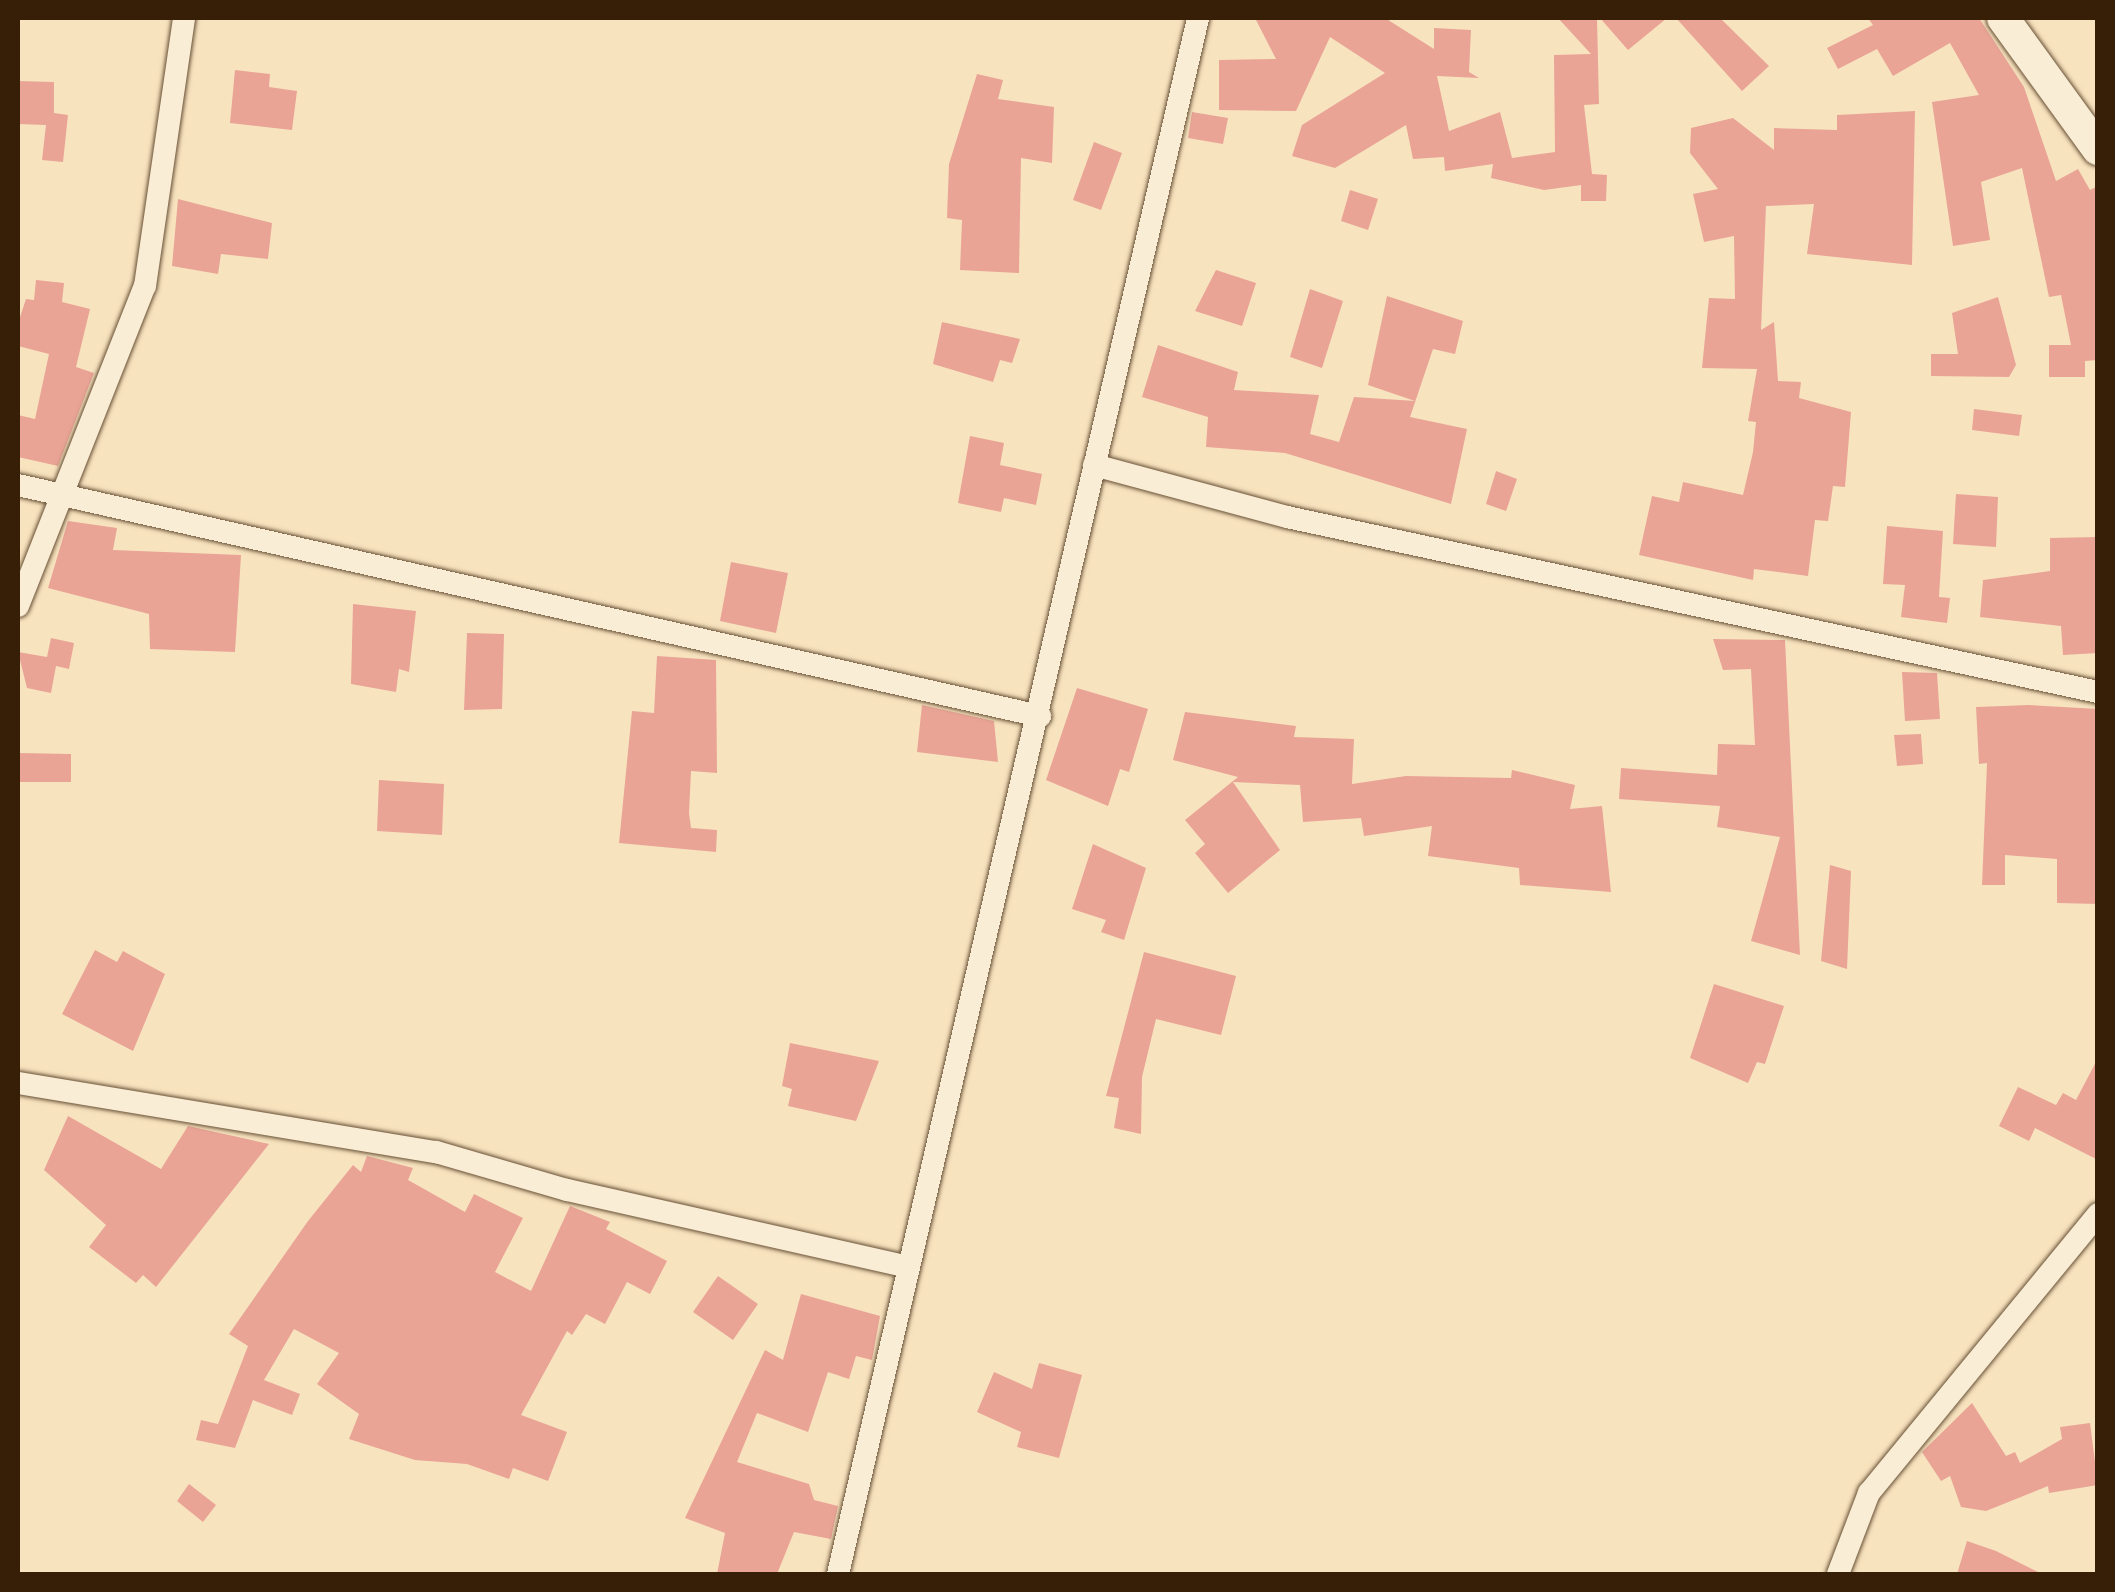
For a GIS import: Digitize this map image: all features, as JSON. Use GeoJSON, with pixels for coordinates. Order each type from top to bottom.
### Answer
{"type":"FeatureCollection","features":[{"type":"Feature","properties":{"kind":"main road"},"geometry":{"type":"LineString","coordinates":[[2003,18],[2098,149]]}},
{"type":"Feature","properties":{"kind":"street"},"geometry":{"type":"LineString","coordinates":[[18,606],[68,493],[145,286],[184,18]]}},
{"type":"Feature","properties":{"kind":"street"},"geometry":{"type":"LineString","coordinates":[[838,1574],[904,1266],[1040,716],[1198,18]]}},
{"type":"Feature","properties":{"kind":"street"},"geometry":{"type":"LineString","coordinates":[[1094,464],[1288,517],[2098,692]]}},
{"type":"Feature","properties":{"kind":"street"},"geometry":{"type":"LineString","coordinates":[[18,485],[68,493],[468,591],[1040,716]]}},
{"type":"Feature","properties":{"kind":"street"},"geometry":{"type":"LineString","coordinates":[[18,1082],[436,1152],[567,1190],[904,1266]]}},
{"type":"Feature","properties":{"kind":"street"},"geometry":{"type":"LineString","coordinates":[[1838,1574],[1869,1493],[2098,1214]]}},
{"type":"Feature","properties":{"kind":"building"},"geometry":{"type":"Polygon","coordinates":[[[1255,18],[1385,18],[1434,49],[1434,28],[1471,30],[1469,72],[1479,78],[1437,76],[1449,131],[1500,112],[1512,158],[1555,152],[1554,55],[1591,54],[1558,18],[1597,18],[1599,104],[1584,105],[1592,174],[1607,175],[1606,201],[1581,201],[1581,185],[1544,190],[1491,178],[1493,164],[1445,171],[1444,157],[1413,159],[1406,125],[1335,168],[1292,156],[1302,125],[1385,73],[1330,37],[1296,111],[1219,110],[1219,60],[1276,59],[1255,18]]]}},
{"type":"Feature","properties":{"kind":"building"},"geometry":{"type":"Polygon","coordinates":[[[1600,18],[1667,18],[1628,50],[1600,18]]]}},
{"type":"Feature","properties":{"kind":"building"},"geometry":{"type":"Polygon","coordinates":[[[1676,18],[1720,18],[1769,66],[1742,91],[1676,18]]]}},
{"type":"Feature","properties":{"kind":"building"},"geometry":{"type":"Polygon","coordinates":[[[1868,18],[1979,18],[2024,87],[2056,181],[2078,169],[2090,190],[2098,186],[2098,360],[2085,361],[2085,377],[2049,377],[2049,345],[2071,345],[2061,295],[2049,297],[2022,168],[1981,182],[1990,240],[1953,246],[1932,102],[1979,95],[1950,43],[1893,76],[1877,49],[1838,69],[1827,48],[1873,25],[1868,18]]]}},
{"type":"Feature","properties":{"kind":"building"},"geometry":{"type":"Polygon","coordinates":[[[235,70],[270,74],[269,87],[297,91],[292,130],[230,123],[235,70]]]}},
{"type":"Feature","properties":{"kind":"building"},"geometry":{"type":"Polygon","coordinates":[[[977,74],[1003,80],[998,99],[1054,107],[1052,163],[1021,158],[1019,273],[960,270],[962,220],[947,218],[949,164],[977,74]]]}},
{"type":"Feature","properties":{"kind":"building"},"geometry":{"type":"Polygon","coordinates":[[[18,81],[54,82],[54,113],[68,115],[63,162],[42,160],[46,125],[18,124],[18,81]]]}},
{"type":"Feature","properties":{"kind":"building"},"geometry":{"type":"Polygon","coordinates":[[[1915,111],[1912,265],[1807,254],[1814,204],[1766,206],[1761,330],[1774,322],[1778,381],[1801,382],[1799,398],[1851,412],[1845,487],[1833,486],[1828,521],[1815,520],[1808,576],[1754,569],[1753,580],[1639,555],[1652,496],[1679,502],[1683,482],[1743,495],[1753,452],[1756,422],[1748,421],[1757,369],[1702,368],[1709,298],[1735,299],[1734,236],[1704,242],[1693,194],[1718,189],[1690,153],[1691,128],[1733,118],[1774,150],[1774,128],[1837,130],[1837,115],[1915,111]]]}},
{"type":"Feature","properties":{"kind":"building"},"geometry":{"type":"Polygon","coordinates":[[[1192,112],[1228,118],[1223,144],[1188,138],[1192,112]]]}},
{"type":"Feature","properties":{"kind":"building"},"geometry":{"type":"Polygon","coordinates":[[[1094,142],[1122,153],[1101,210],[1073,200],[1094,142]]]}},
{"type":"Feature","properties":{"kind":"building"},"geometry":{"type":"Polygon","coordinates":[[[1350,190],[1378,199],[1368,230],[1341,221],[1350,190]]]}},
{"type":"Feature","properties":{"kind":"building"},"geometry":{"type":"Polygon","coordinates":[[[178,199],[272,223],[268,259],[221,254],[218,274],[172,266],[178,199]]]}},
{"type":"Feature","properties":{"kind":"building"},"geometry":{"type":"Polygon","coordinates":[[[1216,270],[1256,283],[1242,326],[1195,311],[1216,270]]]}},
{"type":"Feature","properties":{"kind":"building"},"geometry":{"type":"Polygon","coordinates":[[[36,280],[64,283],[62,302],[90,309],[76,367],[94,373],[58,466],[18,457],[18,415],[35,419],[49,354],[18,346],[18,323],[26,299],[34,300],[36,280]]]}},
{"type":"Feature","properties":{"kind":"building"},"geometry":{"type":"Polygon","coordinates":[[[1310,289],[1343,301],[1322,368],[1290,357],[1310,289]]]}},
{"type":"Feature","properties":{"kind":"building"},"geometry":{"type":"Polygon","coordinates":[[[1387,296],[1463,321],[1455,354],[1433,349],[1410,417],[1467,429],[1451,504],[1285,453],[1206,447],[1208,417],[1142,397],[1158,345],[1238,372],[1234,390],[1319,395],[1310,434],[1339,442],[1354,397],[1415,401],[1368,385],[1387,296]]]}},
{"type":"Feature","properties":{"kind":"building"},"geometry":{"type":"Polygon","coordinates":[[[1998,297],[2016,365],[2009,377],[1931,376],[1931,354],[1958,354],[1952,313],[1998,297]]]}},
{"type":"Feature","properties":{"kind":"building"},"geometry":{"type":"Polygon","coordinates":[[[942,322],[1020,339],[1012,363],[1000,360],[993,382],[933,364],[942,322]]]}},
{"type":"Feature","properties":{"kind":"building"},"geometry":{"type":"Polygon","coordinates":[[[1974,409],[2022,415],[2019,436],[1972,430],[1974,409]]]}},
{"type":"Feature","properties":{"kind":"building"},"geometry":{"type":"Polygon","coordinates":[[[970,436],[1004,443],[1000,465],[1042,474],[1036,505],[1004,498],[1001,512],[958,503],[970,436]]]}},
{"type":"Feature","properties":{"kind":"building"},"geometry":{"type":"Polygon","coordinates":[[[1496,471],[1517,479],[1506,511],[1486,504],[1496,471]]]}},
{"type":"Feature","properties":{"kind":"building"},"geometry":{"type":"Polygon","coordinates":[[[1956,494],[1998,497],[1996,547],[1953,544],[1956,494]]]}},
{"type":"Feature","properties":{"kind":"building"},"geometry":{"type":"Polygon","coordinates":[[[68,521],[117,528],[113,550],[241,555],[235,652],[150,649],[149,614],[48,588],[68,521]]]}},
{"type":"Feature","properties":{"kind":"building"},"geometry":{"type":"Polygon","coordinates":[[[1887,526],[1943,531],[1939,597],[1950,598],[1947,623],[1901,617],[1905,585],[1883,584],[1887,526]]]}},
{"type":"Feature","properties":{"kind":"building"},"geometry":{"type":"Polygon","coordinates":[[[2098,537],[2098,653],[2063,655],[2061,626],[1980,617],[1983,580],[2050,571],[2050,538],[2098,537]]]}},
{"type":"Feature","properties":{"kind":"building"},"geometry":{"type":"Polygon","coordinates":[[[731,562],[788,573],[776,633],[720,621],[731,562]]]}},
{"type":"Feature","properties":{"kind":"building"},"geometry":{"type":"Polygon","coordinates":[[[353,604],[416,611],[409,672],[399,669],[396,692],[351,684],[353,604]]]}},
{"type":"Feature","properties":{"kind":"building"},"geometry":{"type":"Polygon","coordinates":[[[467,633],[504,634],[502,709],[464,710],[467,633]]]}},
{"type":"Feature","properties":{"kind":"building"},"geometry":{"type":"Polygon","coordinates":[[[51,638],[74,643],[69,669],[56,666],[51,693],[27,688],[18,652],[47,657],[51,638]]]}},
{"type":"Feature","properties":{"kind":"building"},"geometry":{"type":"Polygon","coordinates":[[[1713,639],[1785,640],[1800,955],[1751,941],[1780,837],[1717,827],[1720,806],[1619,799],[1621,768],[1717,775],[1718,744],[1755,745],[1751,669],[1723,670],[1713,639]]]}},
{"type":"Feature","properties":{"kind":"building"},"geometry":{"type":"Polygon","coordinates":[[[657,656],[716,660],[717,773],[691,771],[689,813],[691,828],[717,830],[716,852],[619,843],[632,711],[654,713],[657,656]]]}},
{"type":"Feature","properties":{"kind":"building"},"geometry":{"type":"Polygon","coordinates":[[[1902,672],[1937,673],[1940,719],[1905,721],[1902,672]]]}},
{"type":"Feature","properties":{"kind":"building"},"geometry":{"type":"Polygon","coordinates":[[[1077,688],[1148,709],[1129,772],[1120,769],[1108,806],[1046,780],[1077,688]]]}},
{"type":"Feature","properties":{"kind":"building"},"geometry":{"type":"Polygon","coordinates":[[[922,705],[994,721],[998,762],[917,752],[922,705]]]}},
{"type":"Feature","properties":{"kind":"building"},"geometry":{"type":"Polygon","coordinates":[[[1976,707],[2098,709],[2098,904],[2057,903],[2057,859],[2005,855],[2005,885],[1982,885],[1987,763],[1979,764],[1976,707]]]}},
{"type":"Feature","properties":{"kind":"building"},"geometry":{"type":"Polygon","coordinates":[[[1185,712],[1296,726],[1294,737],[1354,739],[1352,784],[1406,776],[1511,778],[1512,770],[1575,785],[1570,809],[1602,806],[1611,892],[1520,885],[1519,868],[1428,856],[1432,826],[1364,836],[1361,818],[1303,822],[1300,785],[1233,782],[1280,850],[1228,893],[1195,853],[1205,844],[1185,820],[1238,777],[1173,760],[1185,712]]]}},
{"type":"Feature","properties":{"kind":"building"},"geometry":{"type":"Polygon","coordinates":[[[1921,734],[1923,764],[1897,766],[1894,735],[1921,734]]]}},
{"type":"Feature","properties":{"kind":"building"},"geometry":{"type":"Polygon","coordinates":[[[18,753],[71,754],[71,782],[18,782],[18,753]]]}},
{"type":"Feature","properties":{"kind":"building"},"geometry":{"type":"Polygon","coordinates":[[[379,780],[444,784],[442,835],[377,831],[379,780]]]}},
{"type":"Feature","properties":{"kind":"building"},"geometry":{"type":"Polygon","coordinates":[[[1093,844],[1146,868],[1124,940],[1101,932],[1106,920],[1072,909],[1093,844]]]}},
{"type":"Feature","properties":{"kind":"building"},"geometry":{"type":"Polygon","coordinates":[[[1830,865],[1851,871],[1847,969],[1821,961],[1830,865]]]}},
{"type":"Feature","properties":{"kind":"building"},"geometry":{"type":"Polygon","coordinates":[[[95,950],[117,962],[123,951],[165,974],[133,1051],[62,1014],[95,950]]]}},
{"type":"Feature","properties":{"kind":"building"},"geometry":{"type":"Polygon","coordinates":[[[1144,952],[1236,976],[1221,1035],[1156,1019],[1142,1077],[1141,1134],[1114,1128],[1119,1098],[1106,1096],[1144,952]]]}},
{"type":"Feature","properties":{"kind":"building"},"geometry":{"type":"Polygon","coordinates":[[[1714,984],[1784,1006],[1765,1064],[1757,1062],[1748,1083],[1690,1058],[1714,984]]]}},
{"type":"Feature","properties":{"kind":"building"},"geometry":{"type":"Polygon","coordinates":[[[790,1043],[879,1061],[856,1121],[788,1106],[792,1089],[782,1086],[790,1043]]]}},
{"type":"Feature","properties":{"kind":"building"},"geometry":{"type":"Polygon","coordinates":[[[2098,1058],[2098,1160],[2035,1128],[2029,1141],[1999,1126],[2018,1087],[2056,1105],[2063,1093],[2076,1100],[2098,1058]]]}},
{"type":"Feature","properties":{"kind":"building"},"geometry":{"type":"Polygon","coordinates":[[[68,1116],[161,1169],[188,1126],[269,1144],[156,1287],[143,1275],[136,1283],[89,1247],[106,1225],[44,1170],[68,1116]]]}},
{"type":"Feature","properties":{"kind":"building"},"geometry":{"type":"Polygon","coordinates":[[[367,1156],[413,1168],[408,1180],[465,1212],[474,1194],[523,1218],[495,1272],[531,1291],[570,1206],[610,1222],[606,1229],[667,1261],[650,1294],[627,1282],[605,1324],[586,1314],[572,1335],[567,1331],[521,1415],[567,1432],[548,1481],[513,1468],[509,1479],[467,1464],[415,1460],[349,1439],[359,1414],[317,1384],[339,1353],[294,1329],[264,1380],[300,1394],[292,1415],[253,1400],[235,1448],[196,1440],[201,1420],[218,1424],[248,1346],[229,1334],[308,1221],[353,1165],[361,1172],[367,1156]]]}},
{"type":"Feature","properties":{"kind":"building"},"geometry":{"type":"Polygon","coordinates":[[[718,1276],[758,1304],[733,1340],[693,1312],[718,1276]]]}},
{"type":"Feature","properties":{"kind":"building"},"geometry":{"type":"Polygon","coordinates":[[[801,1294],[880,1316],[872,1360],[856,1356],[849,1379],[828,1372],[808,1432],[757,1413],[737,1462],[809,1484],[814,1500],[838,1506],[831,1539],[794,1532],[777,1574],[717,1574],[725,1533],[685,1518],[765,1350],[783,1360],[801,1294]]]}},
{"type":"Feature","properties":{"kind":"building"},"geometry":{"type":"Polygon","coordinates":[[[1039,1363],[1082,1375],[1059,1458],[1017,1447],[1021,1432],[977,1412],[994,1372],[1032,1389],[1039,1363]]]}},
{"type":"Feature","properties":{"kind":"building"},"geometry":{"type":"Polygon","coordinates":[[[1972,1403],[2006,1456],[2015,1452],[2020,1463],[2062,1439],[2060,1427],[2090,1423],[2098,1485],[2049,1493],[2048,1486],[1986,1511],[1961,1507],[1950,1476],[1941,1481],[1922,1452],[1972,1403]]]}},
{"type":"Feature","properties":{"kind":"building"},"geometry":{"type":"Polygon","coordinates":[[[189,1484],[216,1505],[203,1522],[177,1501],[189,1484]]]}},
{"type":"Feature","properties":{"kind":"building"},"geometry":{"type":"Polygon","coordinates":[[[1967,1541],[1996,1551],[2042,1574],[1957,1574],[1967,1541]]]}}]}
